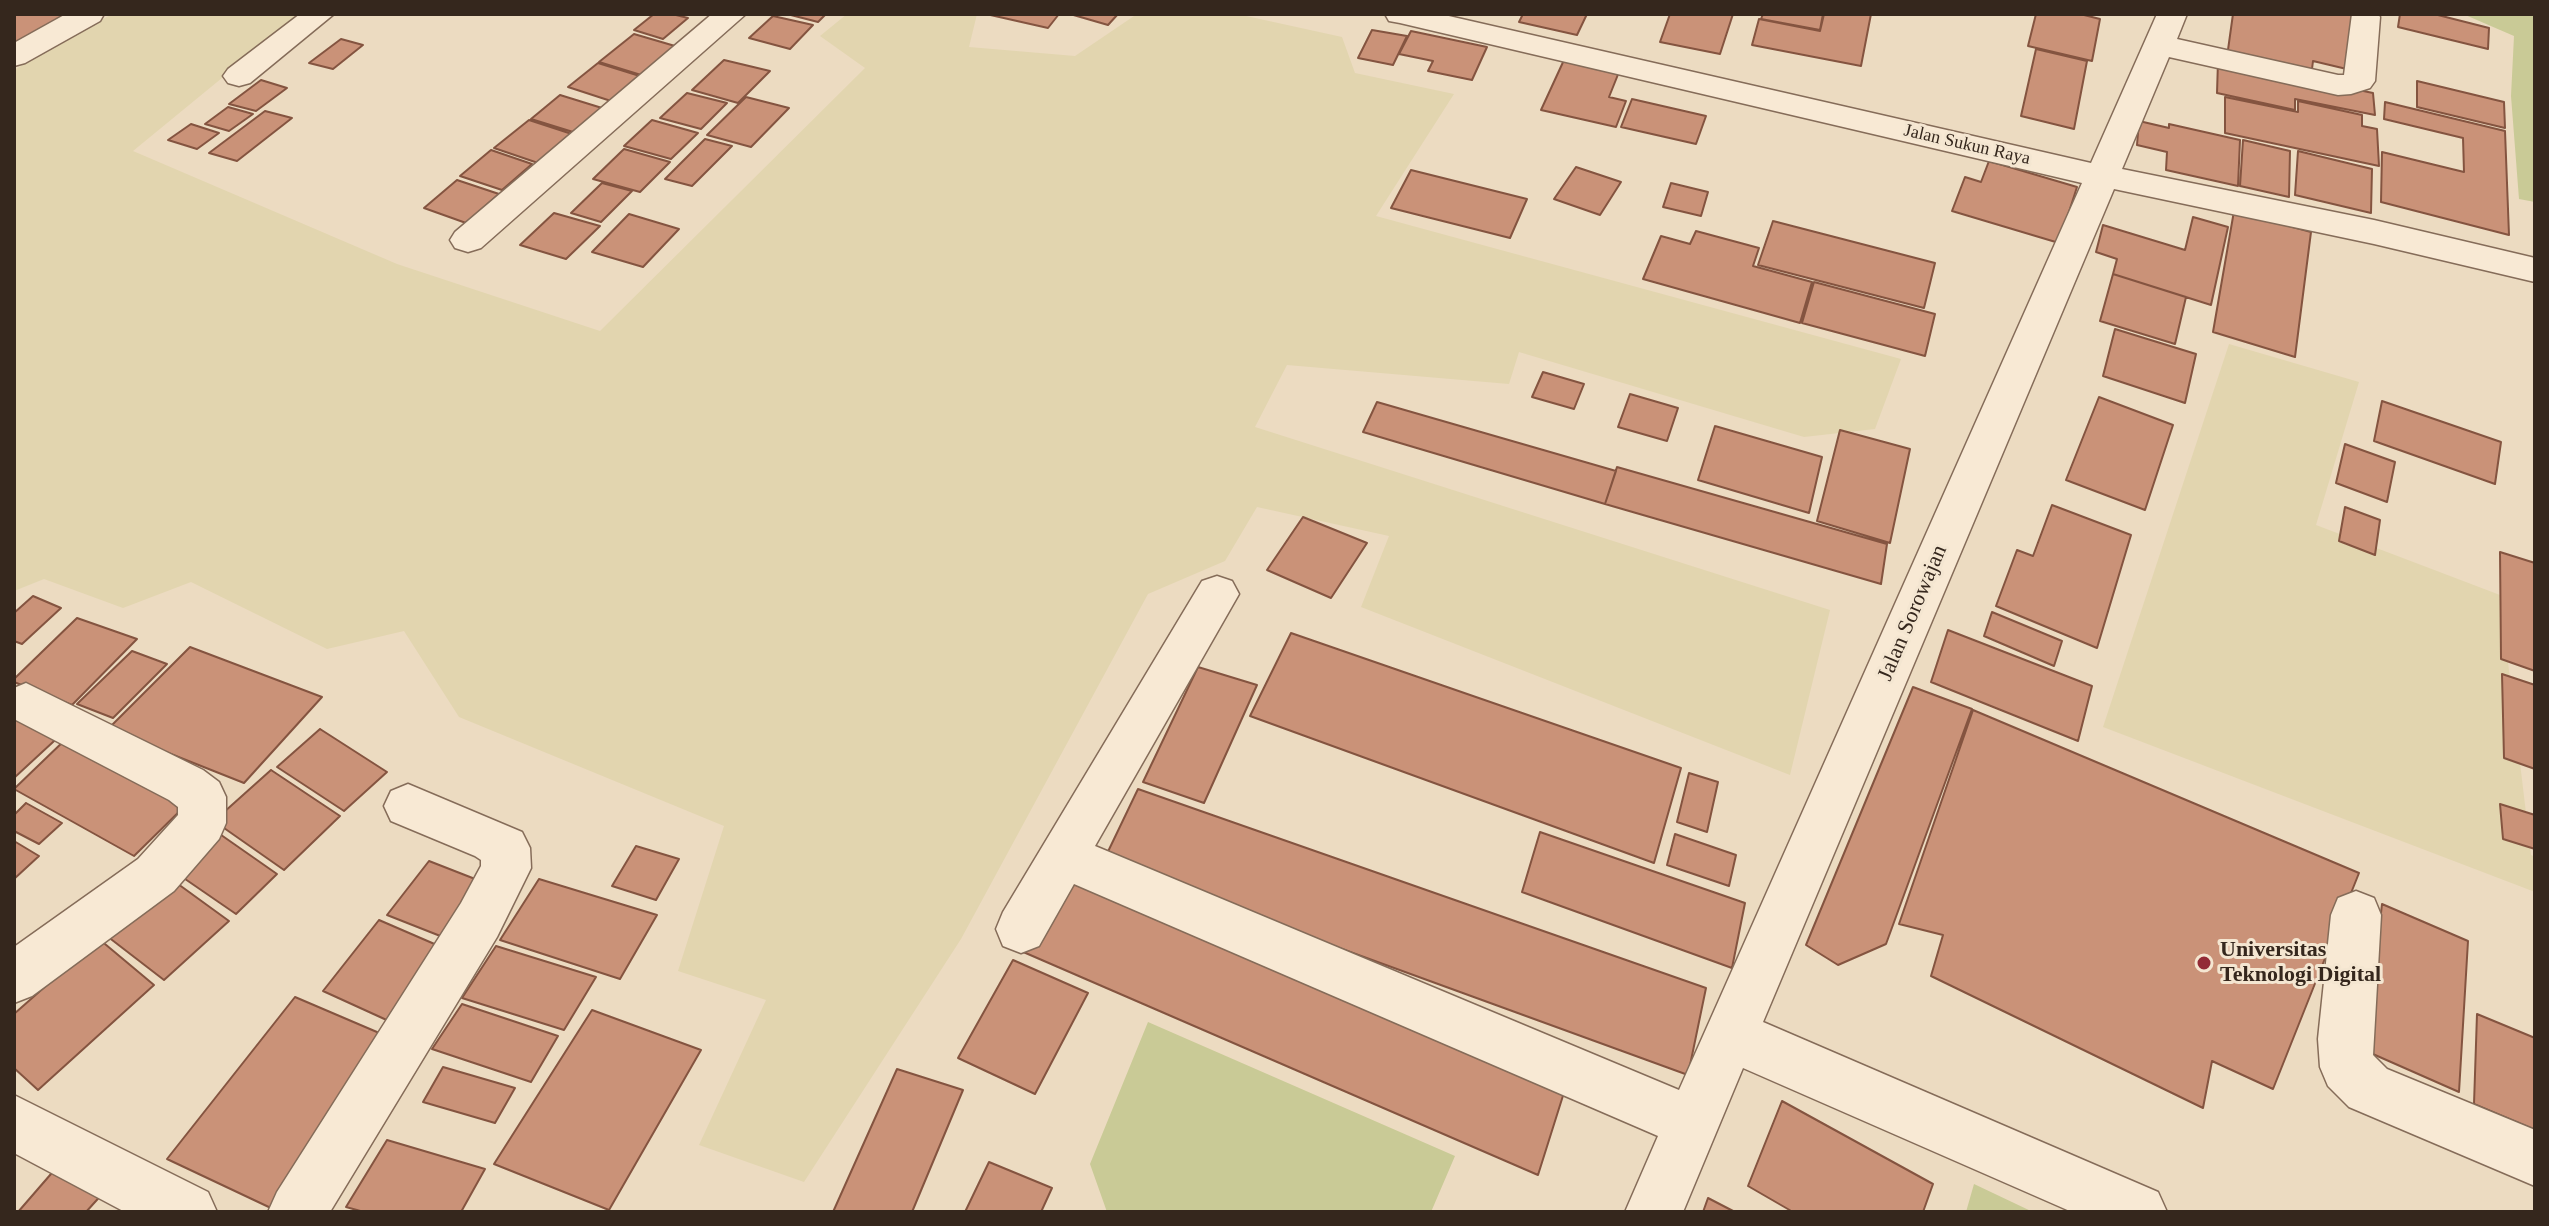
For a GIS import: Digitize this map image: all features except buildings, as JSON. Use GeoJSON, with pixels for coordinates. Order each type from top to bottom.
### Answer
{"type":"FeatureCollection","features":[{"type":"Feature","properties":{"kind":"street"},"geometry":{"type":"LineString","coordinates":[[14,56],[89,14]]}},
{"type":"Feature","properties":{"kind":"street"},"geometry":{"type":"LineString","coordinates":[[239,76],[319,14]]}},
{"type":"Feature","properties":{"kind":"street"},"geometry":{"type":"LineString","coordinates":[[468,240],[731,14]]}},
{"type":"Feature","properties":{"kind":"street","name":"Jalan Sukun Raya"},"geometry":{"type":"LineString","coordinates":[[1400,14],[1512,26],[2101,174],[2535,270]]}},
{"type":"Feature","properties":{"kind":"street","name":"Jalan Sorowajan"},"geometry":{"type":"LineString","coordinates":[[1654,1212],[2172,14]]}},
{"type":"Feature","properties":{"kind":"street"},"geometry":{"type":"LineString","coordinates":[[2159,45],[2338,85],[2351,84],[2359,81],[2365,17]]}},
{"type":"Feature","properties":{"kind":"street"},"geometry":{"type":"LineString","coordinates":[[1021,929],[1217,594]]}},
{"type":"Feature","properties":{"kind":"street"},"geometry":{"type":"LineString","coordinates":[[14,978],[156,875],[202,823],[202,797],[186,785],[26,703]]}},
{"type":"Feature","properties":{"kind":"street"},"geometry":{"type":"LineString","coordinates":[[297,1212],[479,920],[506,868],[505,848],[408,806]]}},
{"type":"Feature","properties":{"kind":"street"},"geometry":{"type":"LineString","coordinates":[[1063,856],[1692,1123]]}},
{"type":"Feature","properties":{"kind":"street"},"geometry":{"type":"LineString","coordinates":[[2356,915],[2345,1039],[2347,1067],[2368,1088],[2535,1158]]}},
{"type":"Feature","properties":{"kind":"street"},"geometry":{"type":"LineString","coordinates":[[1730,1035],[2138,1212]]}},
{"type":"Feature","properties":{"kind":"street"},"geometry":{"type":"LineString","coordinates":[[14,1123],[115,1178],[188,1212]]}},
{"type":"Feature","properties":{"kind":"shaded area"},"geometry":{"type":"Polygon","coordinates":[[[112,14],[300,14],[133,151],[397,264],[600,331],[865,68],[820,36],[847,14],[977,14],[969,47],[1075,56],[1137,14],[1237,14],[1342,37],[1355,73],[1454,94],[1376,216],[1901,359],[1875,429],[1804,437],[1519,352],[1509,384],[1287,365],[1255,427],[1830,610],[1790,775],[1361,607],[1389,536],[1257,507],[1225,561],[1148,594],[961,939],[804,1182],[699,1145],[766,1000],[678,971],[724,826],[459,717],[404,631],[327,649],[191,582],[123,608],[44,579],[14,591],[14,70],[112,14]]]}},
{"type":"Feature","properties":{"kind":"shaded area"},"geometry":{"type":"Polygon","coordinates":[[[2229,344],[2359,382],[2316,525],[2500,595],[2531,855],[2535,857],[2535,892],[2103,727],[2229,344]]]}},
{"type":"Feature","properties":{"kind":"green space"},"geometry":{"type":"Polygon","coordinates":[[[2463,14],[2535,14],[2535,202],[2519,199],[2511,96],[2514,36],[2463,14]]]}},
{"type":"Feature","properties":{"kind":"green space"},"geometry":{"type":"Polygon","coordinates":[[[1148,1022],[1455,1156],[1431,1212],[1107,1212],[1090,1164],[1148,1022]]]}},
{"type":"Feature","properties":{"kind":"green space"},"geometry":{"type":"Polygon","coordinates":[[[1974,1184],[2033,1212],[1966,1212],[1974,1184]]]}},
{"type":"Feature","properties":{"kind":"place","name":"Universitas Teknologi Digital"},"geometry":{"type":"Point","coordinates":[2204,963]}}]}
